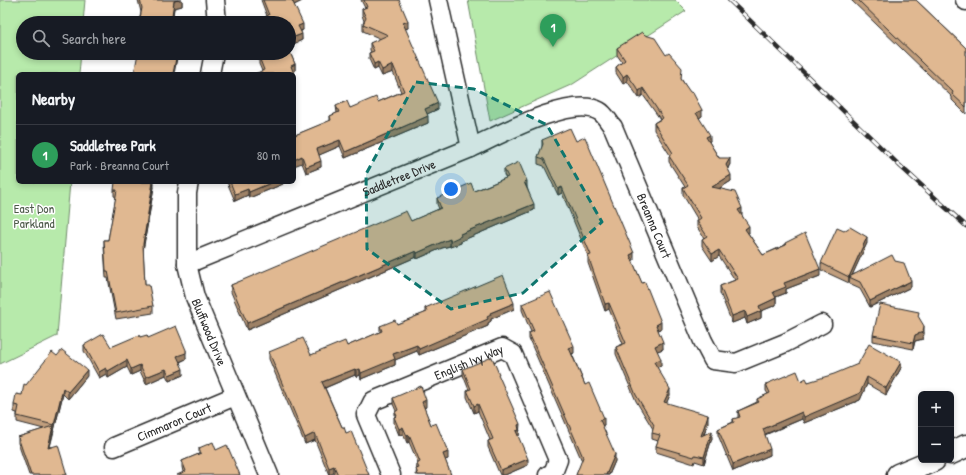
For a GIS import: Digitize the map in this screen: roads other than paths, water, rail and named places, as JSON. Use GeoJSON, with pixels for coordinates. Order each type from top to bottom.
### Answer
{"type":"FeatureCollection","features":[{"type":"Feature","properties":{"kind":"main road"},"geometry":{"type":"LineString","coordinates":[[954,451],[966,446]]}},
{"type":"Feature","properties":{"kind":"main road"},"geometry":{"type":"LineString","coordinates":[[898,475],[927,463]]}},
{"type":"Feature","properties":{"kind":"street"},"geometry":{"type":"LineString","coordinates":[[215,0],[217,16]]}},
{"type":"Feature","properties":{"kind":"street"},"geometry":{"type":"LineString","coordinates":[[438,0],[471,148]]}},
{"type":"Feature","properties":{"kind":"street"},"geometry":{"type":"LineString","coordinates":[[210,72],[213,60]]}},
{"type":"Feature","properties":{"kind":"street","name":"Breanna Court"},"geometry":{"type":"LineString","coordinates":[[471,148],[558,110],[581,106],[600,111],[613,127],[703,341],[713,360],[736,364],[785,343],[822,324]]}},
{"type":"Feature","properties":{"kind":"street","name":"Saddletree Drive"},"geometry":{"type":"LineString","coordinates":[[186,264],[471,148]]}},
{"type":"Feature","properties":{"kind":"street","name":"Bluffwood Drive"},"geometry":{"type":"LineString","coordinates":[[189,184],[187,193],[186,264],[196,297],[268,475]]}},
{"type":"Feature","properties":{"kind":"street","name":"English Ivy Way"},"geometry":{"type":"LineString","coordinates":[[391,475],[366,415],[374,401],[502,348],[513,354],[558,460],[553,473],[548,475]]}},
{"type":"Feature","properties":{"kind":"street","name":"Cimmaron Court"},"geometry":{"type":"LineString","coordinates":[[114,447],[235,396]]}},
{"type":"Feature","properties":{"kind":"railway"},"geometry":{"type":"LineString","coordinates":[[729,0],[899,165],[966,226]]}},
{"type":"Feature","properties":{"kind":"place","name":"Saddletree Park"},"geometry":{"type":"Point","coordinates":[553,47]}},
{"type":"Feature","properties":{"kind":"park label","name":"East Don Parkland"},"geometry":{"type":"Point","coordinates":[34,216]}}]}
